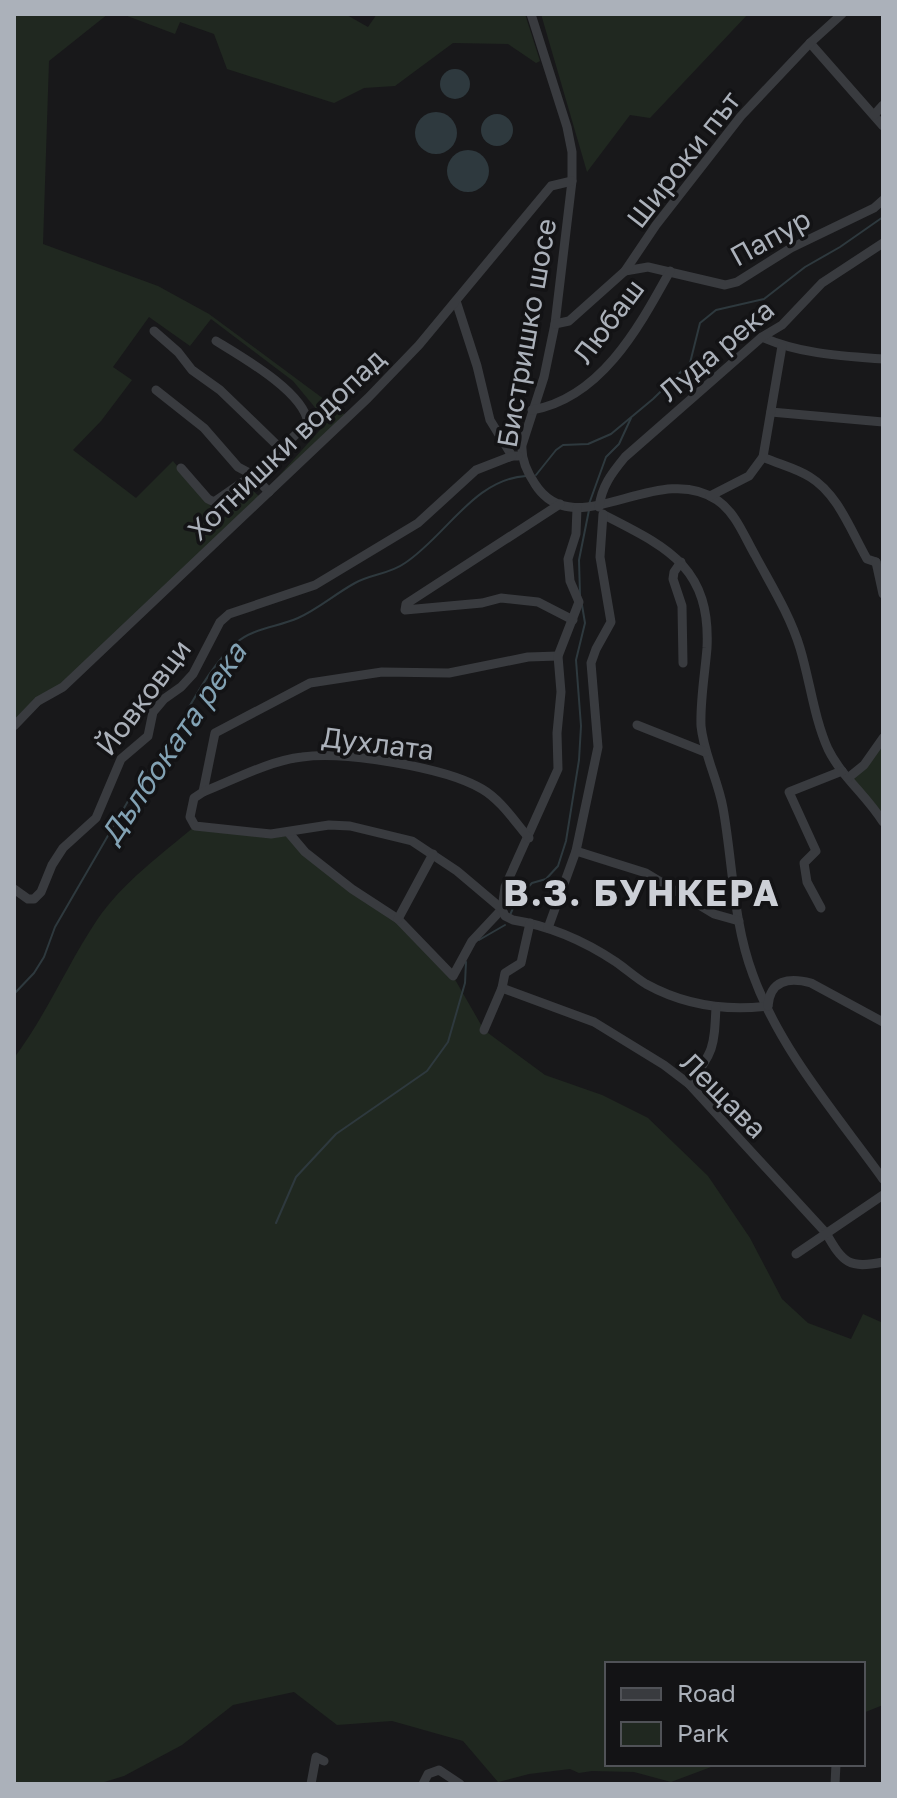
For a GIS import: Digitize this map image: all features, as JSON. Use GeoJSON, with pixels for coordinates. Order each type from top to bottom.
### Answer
{"type":"FeatureCollection","features":[{"type":"Feature","properties":{"kind":"street","name":"Бистришко шосе"},"geometry":{"type":"LineString","coordinates":[[531,14],[567,127],[572,152],[572,181],[555,324],[544,377],[517,456],[541,493],[560,504],[577,508],[601,511],[659,489],[678,487],[710,496]]}},
{"type":"Feature","properties":{"kind":"street","name":"Широки път"},"geometry":{"type":"LineString","coordinates":[[555,324],[569,321],[625,271],[656,225],[741,116],[842,14]]}},
{"type":"Feature","properties":{"kind":"street"},"geometry":{"type":"LineString","coordinates":[[810,43],[883,126]]}},
{"type":"Feature","properties":{"kind":"street"},"geometry":{"type":"LineString","coordinates":[[874,115],[883,105]]}},
{"type":"Feature","properties":{"kind":"street","name":"Хотнишки водопад"},"geometry":{"type":"LineString","coordinates":[[14,726],[38,701],[63,687],[368,398],[456,301],[551,186],[572,181]]}},
{"type":"Feature","properties":{"kind":"street","name":"Папур"},"geometry":{"type":"LineString","coordinates":[[625,271],[648,267],[712,284],[737,282],[791,248],[874,208],[883,200]]}},
{"type":"Feature","properties":{"kind":"street","name":"Луда река"},"geometry":{"type":"LineString","coordinates":[[548,928],[576,851],[598,747],[591,663],[611,622],[600,557],[601,491],[607,478],[625,457],[762,337],[782,325],[822,283],[883,243]]}},
{"type":"Feature","properties":{"kind":"street","name":"Любаш"},"geometry":{"type":"LineString","coordinates":[[532,410],[563,401],[603,371],[641,323],[670,271]]}},
{"type":"Feature","properties":{"kind":"street"},"geometry":{"type":"LineString","coordinates":[[456,301],[490,420],[517,456]]}},
{"type":"Feature","properties":{"kind":"street"},"geometry":{"type":"LineString","coordinates":[[154,331],[178,352],[192,370],[220,390],[281,449]]}},
{"type":"Feature","properties":{"kind":"street"},"geometry":{"type":"LineString","coordinates":[[762,337],[782,346],[824,354],[883,359]]}},
{"type":"Feature","properties":{"kind":"street"},"geometry":{"type":"LineString","coordinates":[[181,468],[214,502],[253,475],[306,426],[307,416],[287,390],[216,341]]}},
{"type":"Feature","properties":{"kind":"street"},"geometry":{"type":"LineString","coordinates":[[710,496],[749,476],[763,457],[782,346]]}},
{"type":"Feature","properties":{"kind":"street"},"geometry":{"type":"LineString","coordinates":[[156,390],[204,428],[238,467],[253,475],[269,492]]}},
{"type":"Feature","properties":{"kind":"street"},"geometry":{"type":"LineString","coordinates":[[771,412],[883,422]]}},
{"type":"Feature","properties":{"kind":"street","name":"Йовковци"},"geometry":{"type":"LineString","coordinates":[[14,889],[28,899],[34,899],[41,892],[63,848],[96,818],[121,759],[148,736],[153,712],[193,674],[220,622],[229,614],[315,585],[418,523],[476,470],[517,456]]}},
{"type":"Feature","properties":{"kind":"street"},"geometry":{"type":"LineString","coordinates":[[763,457],[808,476],[833,499],[867,559],[879,559],[883,594]]}},
{"type":"Feature","properties":{"kind":"street"},"geometry":{"type":"LineString","coordinates":[[710,496],[721,503],[737,522],[788,617],[800,649],[824,740],[845,774],[883,822]]}},
{"type":"Feature","properties":{"kind":"street"},"geometry":{"type":"LineString","coordinates":[[560,504],[406,604],[405,610],[482,603],[501,598],[538,602],[573,620]]}},
{"type":"Feature","properties":{"kind":"street"},"geometry":{"type":"LineString","coordinates":[[288,832],[305,852],[352,889],[398,919],[453,976],[472,941],[502,909],[505,887],[558,769],[557,733],[561,692],[558,656],[579,602],[570,581],[568,559],[576,534],[577,508]]}},
{"type":"Feature","properties":{"kind":"street"},"geometry":{"type":"LineString","coordinates":[[601,511],[658,543],[681,562],[693,581],[706,620],[701,724],[705,752],[723,809],[742,941],[753,978],[772,1020],[883,1179]]}},
{"type":"Feature","properties":{"kind":"street"},"geometry":{"type":"LineString","coordinates":[[681,562],[673,579],[682,606],[683,663]]}},
{"type":"Feature","properties":{"kind":"street"},"geometry":{"type":"LineString","coordinates":[[558,656],[528,657],[449,673],[382,672],[310,683],[215,733],[203,792],[194,798],[190,817],[195,826],[271,834],[329,825],[350,826],[412,841],[457,871],[502,909],[505,916],[572,935],[647,984],[685,1000],[716,1007],[741,1009],[768,1006]]}},
{"type":"Feature","properties":{"kind":"street"},"geometry":{"type":"LineString","coordinates":[[637,725],[705,752]]}},
{"type":"Feature","properties":{"kind":"street"},"geometry":{"type":"LineString","coordinates":[[821,908],[804,874],[804,863],[816,851],[789,792],[864,765],[883,738]]}},
{"type":"Feature","properties":{"kind":"street","name":"Духлата"},"geometry":{"type":"LineString","coordinates":[[203,792],[284,760],[301,757],[327,756],[412,766],[452,776],[483,790],[529,838]]}},
{"type":"Feature","properties":{"kind":"street"},"geometry":{"type":"LineString","coordinates":[[576,851],[646,873],[714,914],[739,921]]}},
{"type":"Feature","properties":{"kind":"street"},"geometry":{"type":"LineString","coordinates":[[398,919],[433,854]]}},
{"type":"Feature","properties":{"kind":"street"},"geometry":{"type":"LineString","coordinates":[[484,1030],[505,973],[521,963],[530,923]]}},
{"type":"Feature","properties":{"kind":"street"},"geometry":{"type":"LineString","coordinates":[[768,1006],[768,996],[777,984],[800,980],[883,1022]]}},
{"type":"Feature","properties":{"kind":"street","name":"Лещава"},"geometry":{"type":"LineString","coordinates":[[502,988],[594,1022],[689,1084],[826,1233],[847,1263],[860,1267],[883,1262]]}},
{"type":"Feature","properties":{"kind":"street"},"geometry":{"type":"LineString","coordinates":[[689,1084],[710,1057],[716,1007]]}},
{"type":"Feature","properties":{"kind":"street"},"geometry":{"type":"LineString","coordinates":[[796,1254],[883,1195]]}},
{"type":"Feature","properties":{"kind":"street"},"geometry":{"type":"LineString","coordinates":[[311,1784],[316,1757],[324,1761]]}},
{"type":"Feature","properties":{"kind":"street"},"geometry":{"type":"LineString","coordinates":[[423,1784],[430,1772],[439,1770],[460,1784]]}},
{"type":"Feature","properties":{"kind":"green space"},"geometry":{"type":"Polygon","coordinates":[[[14,14],[108,14],[49,61],[43,244],[158,286],[209,314],[348,417],[63,687],[14,726],[14,14]],[[149,317],[113,367],[132,380],[101,421],[73,450],[136,498],[173,461],[212,508],[225,517],[253,491],[260,497],[327,422],[293,381],[211,319],[190,346],[149,317]]]}},
{"type":"Feature","properties":{"kind":"green space"},"geometry":{"type":"Polygon","coordinates":[[[122,14],[345,14],[368,27],[377,14],[525,14],[540,61],[536,63],[508,44],[453,43],[395,86],[364,88],[334,103],[227,69],[214,34],[180,22],[175,34],[122,14]]]}},
{"type":"Feature","properties":{"kind":"green space"},"geometry":{"type":"Polygon","coordinates":[[[541,14],[748,14],[650,118],[630,115],[587,172],[541,14]]]}},
{"type":"Feature","properties":{"kind":"green space"},"geometry":{"type":"Polygon","coordinates":[[[883,738],[883,822],[848,778],[883,738]]]}},
{"type":"Feature","properties":{"kind":"green space"},"geometry":{"type":"Polygon","coordinates":[[[195,826],[288,832],[305,852],[398,919],[453,976],[484,1030],[545,1075],[602,1095],[648,1118],[708,1176],[750,1238],[782,1299],[808,1323],[851,1339],[863,1314],[883,1323],[883,1705],[865,1712],[865,1662],[605,1662],[605,1766],[714,1766],[671,1782],[634,1772],[579,1773],[570,1769],[498,1782],[463,1741],[392,1721],[337,1725],[294,1692],[233,1705],[182,1745],[124,1776],[98,1784],[14,1784],[14,1058],[97,920],[118,893],[195,826]]]}},
{"type":"Feature","properties":{"kind":"shaded area"},"geometry":{"type":"Polygon","coordinates":[[[455,69],[466,73],[470,84],[466,95],[455,99],[444,95],[440,84],[444,73],[455,69]]]}},
{"type":"Feature","properties":{"kind":"shaded area"},"geometry":{"type":"Polygon","coordinates":[[[436,112],[451,118],[457,133],[451,148],[436,154],[421,148],[415,133],[421,118],[436,112]]]}},
{"type":"Feature","properties":{"kind":"shaded area"},"geometry":{"type":"Polygon","coordinates":[[[497,114],[508,119],[513,130],[508,141],[497,146],[486,141],[481,130],[486,119],[497,114]]]}},
{"type":"Feature","properties":{"kind":"shaded area"},"geometry":{"type":"Polygon","coordinates":[[[468,150],[483,156],[489,171],[483,186],[468,192],[453,186],[447,171],[453,156],[468,150]]]}},
{"type":"Feature","properties":{"kind":"waterway"},"geometry":{"type":"LineString","coordinates":[[536,475],[563,445],[588,444],[611,434],[653,399],[690,363],[700,323],[716,310],[764,299],[805,267],[883,217]]}},
{"type":"Feature","properties":{"kind":"waterway"},"geometry":{"type":"LineString","coordinates":[[589,504],[606,457],[619,444],[631,418]]}},
{"type":"Feature","properties":{"kind":"waterway","name":"Дълбоката река"},"geometry":{"type":"LineString","coordinates":[[14,994],[44,957],[55,927],[142,777],[167,745],[222,657],[250,634],[290,621],[361,580],[399,567],[420,552],[461,510],[491,487],[508,479],[526,476]]}},
{"type":"Feature","properties":{"kind":"waterway"},"geometry":{"type":"LineString","coordinates":[[580,595],[579,560],[589,510]]}},
{"type":"Feature","properties":{"kind":"waterway"},"geometry":{"type":"LineString","coordinates":[[510,915],[517,899],[532,883],[546,879],[558,866],[566,841],[579,760],[581,726],[576,660],[585,623],[582,605]]}},
{"type":"Feature","properties":{"kind":"waterway"},"geometry":{"type":"LineString","coordinates":[[479,940],[505,925]]}},
{"type":"Feature","properties":{"kind":"waterway"},"geometry":{"type":"LineString","coordinates":[[276,1223],[296,1177],[336,1134],[427,1071],[448,1042],[465,983],[466,962]]}},
{"type":"Feature","properties":{"kind":"district","name":"В.З. БУНКЕРА"},"geometry":{"type":"Point","coordinates":[642,892]}}]}
